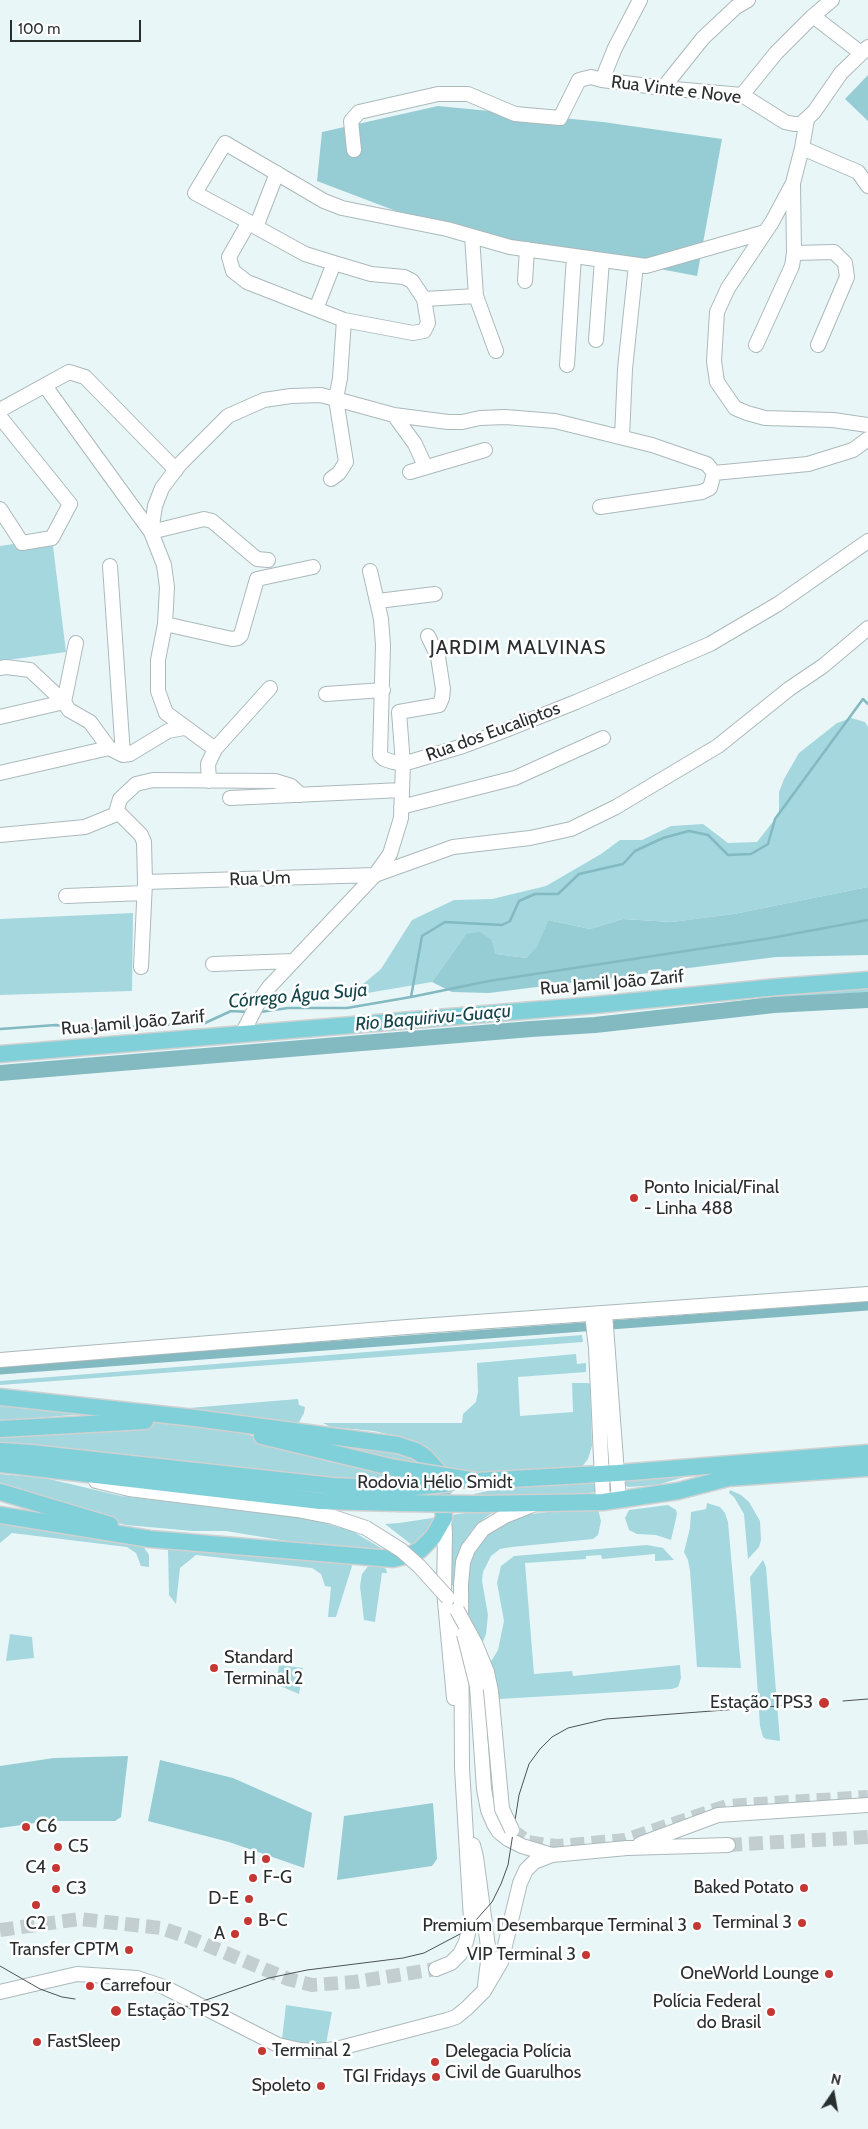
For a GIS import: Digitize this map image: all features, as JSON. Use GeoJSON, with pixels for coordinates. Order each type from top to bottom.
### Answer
{"type":"FeatureCollection","features":[{"type":"Feature","properties":{"kind":"main road","name":"Rua Jamil João Zarif"},"geometry":{"type":"LineString","coordinates":[[0,1054],[868,980]]}},
{"type":"Feature","properties":{"kind":"main road"},"geometry":{"type":"LineString","coordinates":[[0,1397],[195,1418],[398,1445],[416,1451],[431,1462],[437,1470],[441,1486],[444,1518],[434,1537],[420,1550],[393,1559],[150,1539],[0,1515]]}},
{"type":"Feature","properties":{"kind":"main road"},"geometry":{"type":"LineString","coordinates":[[0,1430],[195,1418],[395,1468],[477,1481]]}},
{"type":"Feature","properties":{"kind":"main road","name":"Rodovia Hélio Smidt"},"geometry":{"type":"LineString","coordinates":[[0,1451],[333,1486],[397,1496],[478,1504],[612,1501],[678,1491],[706,1483],[746,1476],[868,1468]]}},
{"type":"Feature","properties":{"kind":"main road","name":"Rodovia Hélio Smidt"},"geometry":{"type":"LineString","coordinates":[[0,1464],[320,1501],[397,1496],[477,1481],[610,1473],[868,1453]]}},
{"type":"Feature","properties":{"kind":"main road"},"geometry":{"type":"LineString","coordinates":[[0,1492],[63,1510],[150,1539]]}},
{"type":"Feature","properties":{"kind":"street"},"geometry":{"type":"LineString","coordinates":[[354,150],[351,121],[359,112],[438,94],[468,94],[515,114],[560,118],[579,80],[596,78],[615,48],[640,0]]}},
{"type":"Feature","properties":{"kind":"street"},"geometry":{"type":"LineString","coordinates":[[663,88],[703,38],[736,7],[748,0]]}},
{"type":"Feature","properties":{"kind":"street"},"geometry":{"type":"LineString","coordinates":[[742,95],[776,53],[832,0]]}},
{"type":"Feature","properties":{"kind":"street"},"geometry":{"type":"LineString","coordinates":[[756,345],[792,266],[794,253],[793,184],[807,119],[841,73],[864,50],[813,16]]}},
{"type":"Feature","properties":{"kind":"street","name":"Rua Vinte e Nove"},"geometry":{"type":"LineString","coordinates":[[596,78],[663,88],[742,95],[785,122],[801,124],[807,119]]}},
{"type":"Feature","properties":{"kind":"street"},"geometry":{"type":"LineString","coordinates":[[277,173],[253,225],[229,257],[233,271],[247,282],[344,320],[413,334],[424,331],[428,323],[424,299],[412,281],[404,277],[371,274],[305,254],[253,225],[195,192],[224,143],[277,173],[324,201],[342,208],[447,229],[510,247],[646,266],[766,232]]}},
{"type":"Feature","properties":{"kind":"street"},"geometry":{"type":"LineString","coordinates":[[802,148],[858,172],[868,186]]}},
{"type":"Feature","properties":{"kind":"street"},"geometry":{"type":"LineString","coordinates":[[793,184],[766,232],[728,288],[717,312],[714,362],[717,382],[735,408],[747,413],[765,418],[833,420],[868,425]]}},
{"type":"Feature","properties":{"kind":"street"},"geometry":{"type":"LineString","coordinates":[[472,236],[476,296],[496,351]]}},
{"type":"Feature","properties":{"kind":"street"},"geometry":{"type":"LineString","coordinates":[[525,281],[527,249]]}},
{"type":"Feature","properties":{"kind":"street"},"geometry":{"type":"LineString","coordinates":[[794,253],[834,252],[845,263],[847,277],[818,345]]}},
{"type":"Feature","properties":{"kind":"street"},"geometry":{"type":"LineString","coordinates":[[566,365],[574,256]]}},
{"type":"Feature","properties":{"kind":"street"},"geometry":{"type":"LineString","coordinates":[[596,340],[602,260]]}},
{"type":"Feature","properties":{"kind":"street"},"geometry":{"type":"LineString","coordinates":[[316,309],[334,263]]}},
{"type":"Feature","properties":{"kind":"street"},"geometry":{"type":"LineString","coordinates":[[622,437],[625,369],[636,265]]}},
{"type":"Feature","properties":{"kind":"street"},"geometry":{"type":"LineString","coordinates":[[424,299],[476,296]]}},
{"type":"Feature","properties":{"kind":"street"},"geometry":{"type":"LineString","coordinates":[[331,479],[344,468],[346,462],[336,399],[340,378],[344,320]]}},
{"type":"Feature","properties":{"kind":"street"},"geometry":{"type":"LineString","coordinates":[[0,410],[69,372],[85,377],[176,470]]}},
{"type":"Feature","properties":{"kind":"street"},"geometry":{"type":"LineString","coordinates":[[45,386],[151,532],[165,573],[168,602],[158,660],[158,691],[166,713],[215,749]]}},
{"type":"Feature","properties":{"kind":"street"},"geometry":{"type":"LineString","coordinates":[[151,532],[155,506],[162,488],[176,470],[228,416],[264,400],[291,396],[322,395],[394,416],[448,422],[505,417],[555,421],[652,445],[706,464],[714,473]]}},
{"type":"Feature","properties":{"kind":"street"},"geometry":{"type":"LineString","coordinates":[[394,416],[415,444],[425,466]]}},
{"type":"Feature","properties":{"kind":"street"},"geometry":{"type":"LineString","coordinates":[[0,417],[70,504],[52,538],[22,543],[0,509]]}},
{"type":"Feature","properties":{"kind":"street"},"geometry":{"type":"LineString","coordinates":[[714,473],[808,464],[853,450],[868,439]]}},
{"type":"Feature","properties":{"kind":"street"},"geometry":{"type":"LineString","coordinates":[[410,472],[425,466],[485,450]]}},
{"type":"Feature","properties":{"kind":"street"},"geometry":{"type":"LineString","coordinates":[[600,507],[702,492],[710,488],[714,473]]}},
{"type":"Feature","properties":{"kind":"street"},"geometry":{"type":"LineString","coordinates":[[151,532],[204,519],[212,521],[257,559],[268,560]]}},
{"type":"Feature","properties":{"kind":"street","name":"Rua dos Eucaliptos"},"geometry":{"type":"LineString","coordinates":[[242,1034],[259,1001],[293,961],[376,875],[390,854],[401,818],[403,764],[463,746],[498,733],[576,702],[710,644],[778,604],[868,541]]}},
{"type":"Feature","properties":{"kind":"street"},"geometry":{"type":"LineString","coordinates":[[110,566],[122,755]]}},
{"type":"Feature","properties":{"kind":"street"},"geometry":{"type":"LineString","coordinates":[[165,624],[232,639],[238,638],[241,635],[257,579],[313,567]]}},
{"type":"Feature","properties":{"kind":"street"},"geometry":{"type":"LineString","coordinates":[[370,571],[378,600],[383,645],[380,755],[384,759],[403,764],[399,712],[438,705],[442,698],[443,689],[438,657],[428,636]]}},
{"type":"Feature","properties":{"kind":"street"},"geometry":{"type":"LineString","coordinates":[[378,600],[435,594]]}},
{"type":"Feature","properties":{"kind":"street"},"geometry":{"type":"LineString","coordinates":[[376,875],[453,847],[530,838],[571,829],[616,807],[718,746],[789,689],[838,654],[868,628]]}},
{"type":"Feature","properties":{"kind":"street"},"geometry":{"type":"LineString","coordinates":[[64,702],[76,643]]}},
{"type":"Feature","properties":{"kind":"street"},"geometry":{"type":"LineString","coordinates":[[0,668],[30,670],[64,702],[69,710],[90,722],[109,748],[122,755],[136,751],[168,730],[184,728]]}},
{"type":"Feature","properties":{"kind":"street"},"geometry":{"type":"LineString","coordinates":[[209,780],[208,764],[215,749],[270,688]]}},
{"type":"Feature","properties":{"kind":"street"},"geometry":{"type":"LineString","coordinates":[[326,694],[383,690]]}},
{"type":"Feature","properties":{"kind":"street"},"geometry":{"type":"LineString","coordinates":[[0,718],[64,702]]}},
{"type":"Feature","properties":{"kind":"street"},"geometry":{"type":"LineString","coordinates":[[401,808],[515,778],[603,738]]}},
{"type":"Feature","properties":{"kind":"street"},"geometry":{"type":"LineString","coordinates":[[0,773],[109,748]]}},
{"type":"Feature","properties":{"kind":"street"},"geometry":{"type":"LineString","coordinates":[[141,967],[145,888],[144,842],[141,835],[119,813],[117,809],[120,799],[136,784],[152,780],[275,781],[291,786],[300,795]]}},
{"type":"Feature","properties":{"kind":"street"},"geometry":{"type":"LineString","coordinates":[[230,798],[402,790]]}},
{"type":"Feature","properties":{"kind":"street"},"geometry":{"type":"LineString","coordinates":[[0,835],[85,827],[119,813]]}},
{"type":"Feature","properties":{"kind":"street","name":"Rua Um"},"geometry":{"type":"LineString","coordinates":[[66,896],[145,888],[376,875]]}},
{"type":"Feature","properties":{"kind":"street"},"geometry":{"type":"LineString","coordinates":[[213,964],[293,961]]}},
{"type":"Feature","properties":{"kind":"street"},"geometry":{"type":"LineString","coordinates":[[0,1360],[599,1318],[868,1294]]}},
{"type":"Feature","properties":{"kind":"street"},"geometry":{"type":"LineString","coordinates":[[599,1318],[612,1501]]}},
{"type":"Feature","properties":{"kind":"street"},"geometry":{"type":"LineString","coordinates":[[57,1470],[97,1482],[130,1489],[297,1510],[333,1517],[366,1528],[401,1550],[419,1566],[457,1610],[475,1643],[487,1672],[491,1691],[502,1809],[512,1830]]}},
{"type":"Feature","properties":{"kind":"street"},"geometry":{"type":"LineString","coordinates":[[462,1768],[461,1584],[463,1562],[468,1549],[483,1529],[505,1516],[536,1504]]}},
{"type":"Feature","properties":{"kind":"street"},"geometry":{"type":"LineString","coordinates":[[436,1968],[451,1963],[460,1954],[466,1942],[471,1920],[462,1768],[444,1591],[446,1533],[444,1518]]}},
{"type":"Feature","properties":{"kind":"street"},"geometry":{"type":"LineString","coordinates":[[457,1610],[477,1686],[484,1789],[488,1810],[499,1832],[508,1839],[522,1846],[552,1855]]}},
{"type":"Feature","properties":{"kind":"street"},"geometry":{"type":"LineString","coordinates":[[627,1848],[718,1815],[868,1805]]}},
{"type":"Feature","properties":{"kind":"street"},"geometry":{"type":"LineString","coordinates":[[465,1816],[476,1857],[489,1954],[484,1990]]}},
{"type":"Feature","properties":{"kind":"street"},"geometry":{"type":"LineString","coordinates":[[0,1992],[76,1974],[137,1978],[164,1986],[278,2045],[300,2050],[336,2049],[456,2017],[467,2008],[484,1990],[498,1969],[504,1954],[522,1876],[534,1862],[552,1855],[627,1848],[728,1845]]}},
{"type":"Feature","properties":{"kind":"shaded area"},"geometry":{"type":"Polygon","coordinates":[[[868,75],[868,121],[845,99],[868,75]]]}},
{"type":"Feature","properties":{"kind":"shaded area"},"geometry":{"type":"Polygon","coordinates":[[[438,106],[603,122],[722,139],[697,276],[438,227],[317,181],[322,132],[438,106]]]}},
{"type":"Feature","properties":{"kind":"shaded area"},"geometry":{"type":"Polygon","coordinates":[[[52,538],[66,652],[0,661],[0,546],[52,538]]]}},
{"type":"Feature","properties":{"kind":"shaded area"},"geometry":{"type":"Polygon","coordinates":[[[851,718],[865,722],[868,727],[868,887],[734,914],[671,922],[623,919],[590,929],[548,920],[537,948],[526,958],[496,954],[492,940],[466,934],[432,982],[338,998],[362,985],[381,969],[412,920],[454,900],[492,899],[546,886],[601,854],[620,840],[642,840],[671,826],[703,824],[728,843],[757,842],[779,814],[779,792],[799,753],[837,723],[851,718]]]}},
{"type":"Feature","properties":{"kind":"shaded area"},"geometry":{"type":"Polygon","coordinates":[[[868,887],[868,955],[776,957],[489,993],[452,992],[432,982],[466,934],[480,932],[492,940],[496,954],[526,958],[537,947],[548,920],[590,929],[623,919],[671,922],[734,914],[868,887]]]}},
{"type":"Feature","properties":{"kind":"shaded area"},"geometry":{"type":"Polygon","coordinates":[[[133,913],[132,991],[0,995],[0,919],[133,913]]]}},
{"type":"Feature","properties":{"kind":"shaded area"},"geometry":{"type":"Polygon","coordinates":[[[868,988],[868,995],[777,1000],[764,1004],[756,1002],[697,1013],[659,1017],[656,1013],[788,994],[868,988]]]}},
{"type":"Feature","properties":{"kind":"shaded area"},"geometry":{"type":"Polygon","coordinates":[[[582,1335],[583,1342],[0,1385],[0,1381],[582,1335]]]}},
{"type":"Feature","properties":{"kind":"shaded area"},"geometry":{"type":"Polygon","coordinates":[[[576,1354],[577,1364],[586,1363],[586,1372],[518,1377],[520,1416],[573,1412],[572,1383],[590,1384],[592,1446],[588,1459],[581,1468],[477,1476],[444,1473],[427,1449],[405,1438],[374,1431],[331,1427],[323,1423],[462,1423],[463,1414],[476,1402],[478,1392],[477,1363],[576,1354]]]}},
{"type":"Feature","properties":{"kind":"shaded area"},"geometry":{"type":"Polygon","coordinates":[[[34,1392],[177,1409],[298,1399],[299,1405],[305,1407],[297,1426],[26,1394],[34,1392]]]}},
{"type":"Feature","properties":{"kind":"shaded area"},"geometry":{"type":"Polygon","coordinates":[[[0,1400],[84,1414],[0,1421],[0,1400]]]}},
{"type":"Feature","properties":{"kind":"shaded area"},"geometry":{"type":"Polygon","coordinates":[[[153,1423],[217,1426],[393,1475],[394,1478],[391,1480],[349,1480],[312,1477],[0,1442],[0,1434],[153,1423]]]}},
{"type":"Feature","properties":{"kind":"shaded area"},"geometry":{"type":"Polygon","coordinates":[[[273,1434],[409,1454],[430,1470],[273,1434]]]}},
{"type":"Feature","properties":{"kind":"shaded area"},"geometry":{"type":"Polygon","coordinates":[[[0,1474],[45,1478],[121,1496],[310,1519],[352,1531],[381,1548],[371,1555],[226,1531],[193,1531],[126,1525],[0,1489],[0,1474]]]}},
{"type":"Feature","properties":{"kind":"shaded area"},"geometry":{"type":"Polygon","coordinates":[[[691,1475],[657,1485],[629,1487],[623,1485],[625,1479],[691,1475]]]}},
{"type":"Feature","properties":{"kind":"shaded area"},"geometry":{"type":"Polygon","coordinates":[[[600,1482],[598,1492],[560,1496],[474,1496],[474,1494],[506,1487],[600,1482]]]}},
{"type":"Feature","properties":{"kind":"shaded area"},"geometry":{"type":"Polygon","coordinates":[[[730,1490],[741,1495],[749,1502],[760,1521],[761,1540],[759,1547],[748,1559],[744,1514],[734,1497],[729,1493],[730,1490]]]}},
{"type":"Feature","properties":{"kind":"shaded area"},"geometry":{"type":"Polygon","coordinates":[[[707,1503],[720,1507],[725,1513],[728,1522],[741,1668],[697,1667],[690,1571],[684,1552],[690,1528],[691,1512],[706,1509],[707,1503]]]}},
{"type":"Feature","properties":{"kind":"shaded area"},"geometry":{"type":"Polygon","coordinates":[[[668,1505],[676,1510],[677,1514],[671,1540],[656,1535],[637,1534],[629,1530],[625,1518],[629,1510],[668,1505]]]}},
{"type":"Feature","properties":{"kind":"shaded area"},"geometry":{"type":"Polygon","coordinates":[[[590,1507],[598,1509],[601,1521],[598,1535],[593,1539],[500,1549],[491,1556],[483,1572],[482,1581],[488,1615],[486,1634],[482,1644],[463,1602],[468,1564],[478,1542],[495,1528],[523,1515],[590,1507]]]}},
{"type":"Feature","properties":{"kind":"shaded area"},"geometry":{"type":"Polygon","coordinates":[[[499,1508],[472,1530],[463,1547],[457,1592],[451,1583],[449,1548],[452,1515],[499,1508]]]}},
{"type":"Feature","properties":{"kind":"shaded area"},"geometry":{"type":"Polygon","coordinates":[[[439,1517],[416,1548],[385,1524],[399,1523],[439,1517]]]}},
{"type":"Feature","properties":{"kind":"shaded area"},"geometry":{"type":"Polygon","coordinates":[[[0,1520],[141,1543],[149,1555],[149,1567],[141,1566],[136,1553],[127,1547],[12,1533],[0,1543],[0,1520]]]}},
{"type":"Feature","properties":{"kind":"shaded area"},"geometry":{"type":"Polygon","coordinates":[[[647,1545],[663,1548],[674,1560],[655,1561],[655,1554],[602,1559],[601,1555],[586,1556],[586,1559],[525,1563],[534,1674],[572,1671],[573,1676],[680,1665],[681,1678],[678,1687],[672,1689],[499,1699],[490,1663],[498,1650],[504,1621],[497,1583],[501,1566],[514,1556],[647,1545]]]}},
{"type":"Feature","properties":{"kind":"shaded area"},"geometry":{"type":"Polygon","coordinates":[[[173,1546],[317,1561],[349,1562],[352,1566],[336,1617],[328,1617],[331,1587],[325,1586],[321,1574],[312,1568],[196,1555],[180,1568],[176,1604],[169,1595],[168,1548],[173,1546]]]}},
{"type":"Feature","properties":{"kind":"shaded area"},"geometry":{"type":"Polygon","coordinates":[[[763,1560],[766,1567],[780,1741],[763,1737],[760,1726],[750,1577],[763,1560]]]}},
{"type":"Feature","properties":{"kind":"shaded area"},"geometry":{"type":"Polygon","coordinates":[[[369,1565],[379,1565],[386,1569],[387,1573],[382,1573],[375,1622],[364,1620],[360,1586],[362,1574],[369,1565]]]}},
{"type":"Feature","properties":{"kind":"shaded area"},"geometry":{"type":"Polygon","coordinates":[[[10,1634],[32,1637],[34,1658],[6,1661],[10,1634]]]}},
{"type":"Feature","properties":{"kind":"shaded area"},"geometry":{"type":"Polygon","coordinates":[[[279,1665],[303,1668],[299,1694],[276,1684],[279,1665]]]}},
{"type":"Feature","properties":{"kind":"shaded area"},"geometry":{"type":"Polygon","coordinates":[[[128,1756],[121,1817],[115,1821],[49,1821],[0,1828],[0,1766],[54,1758],[128,1756]]]}},
{"type":"Feature","properties":{"kind":"shaded area"},"geometry":{"type":"Polygon","coordinates":[[[160,1760],[233,1778],[312,1813],[304,1868],[229,1842],[148,1821],[160,1760]]]}},
{"type":"Feature","properties":{"kind":"shaded area"},"geometry":{"type":"Polygon","coordinates":[[[433,1803],[437,1859],[432,1866],[337,1880],[344,1816],[433,1803]]]}},
{"type":"Feature","properties":{"kind":"shaded area"},"geometry":{"type":"Polygon","coordinates":[[[286,2005],[332,2012],[326,2044],[304,2044],[282,2039],[286,2005]]]}},
{"type":"Feature","properties":{"kind":"waterway","name":"Córrego Água Suja"},"geometry":{"type":"LineString","coordinates":[[260,1012],[288,1008],[347,1008],[411,997],[422,936],[445,922],[502,925],[510,921],[519,901],[535,894],[558,894],[579,874],[623,864],[635,851],[663,838],[689,831],[708,835],[728,855],[751,854],[768,844],[775,819],[863,699],[868,704]]}},
{"type":"Feature","properties":{"kind":"waterway"},"geometry":{"type":"LineString","coordinates":[[411,997],[489,981],[771,938],[868,920]]}},
{"type":"Feature","properties":{"kind":"waterway","name":"Rio Baquirivu-Guaçu"},"geometry":{"type":"LineString","coordinates":[[0,1073],[595,1025],[774,1005],[868,1000]]}},
{"type":"Feature","properties":{"kind":"waterway","name":"Córrego Água Suja"},"geometry":{"type":"LineString","coordinates":[[0,1029],[56,1025],[77,1029],[205,1023],[231,1011],[249,1012]]}},
{"type":"Feature","properties":{"kind":"waterway"},"geometry":{"type":"LineString","coordinates":[[0,1370],[868,1306]]}},
{"type":"Feature","properties":{"kind":"tunnel"},"geometry":{"type":"LineString","coordinates":[[512,1830],[528,1842],[558,1846],[625,1840],[727,1806],[868,1797]]}},
{"type":"Feature","properties":{"kind":"tunnel"},"geometry":{"type":"LineString","coordinates":[[728,1845],[868,1837]]}},
{"type":"Feature","properties":{"kind":"tunnel"},"geometry":{"type":"LineString","coordinates":[[0,1930],[80,1919],[161,1928],[190,1938],[288,1979],[312,1985],[354,1982],[436,1969]]}},
{"type":"Feature","properties":{"kind":"tram line"},"geometry":{"type":"LineString","coordinates":[[843,1701],[868,1699]]}},
{"type":"Feature","properties":{"kind":"tram line"},"geometry":{"type":"LineString","coordinates":[[157,2009],[189,2006],[269,1978],[307,1970],[403,1958],[424,1953],[460,1934],[492,1902],[501,1884],[508,1865],[519,1795],[529,1764],[552,1737],[568,1728],[606,1719],[805,1704]]}},
{"type":"Feature","properties":{"kind":"tram line"},"geometry":{"type":"LineString","coordinates":[[0,1966],[40,1989],[62,1997],[75,1999]]}},
{"type":"Feature","properties":{"kind":"place","name":"Ponto Inicial/Final - Linha 488"},"geometry":{"type":"Point","coordinates":[634,1198]}},
{"type":"Feature","properties":{"kind":"place","name":"Standard Terminal 2"},"geometry":{"type":"Point","coordinates":[214,1668]}},
{"type":"Feature","properties":{"kind":"place","name":"Estação TPS3"},"geometry":{"type":"Point","coordinates":[824,1703]}},
{"type":"Feature","properties":{"kind":"place","name":"C6"},"geometry":{"type":"Point","coordinates":[26,1827]}},
{"type":"Feature","properties":{"kind":"place","name":"C5"},"geometry":{"type":"Point","coordinates":[58,1847]}},
{"type":"Feature","properties":{"kind":"place","name":"H"},"geometry":{"type":"Point","coordinates":[266,1859]}},
{"type":"Feature","properties":{"kind":"place","name":"C4"},"geometry":{"type":"Point","coordinates":[56,1868]}},
{"type":"Feature","properties":{"kind":"place","name":"F-G"},"geometry":{"type":"Point","coordinates":[253,1878]}},
{"type":"Feature","properties":{"kind":"place","name":"Baked Potato"},"geometry":{"type":"Point","coordinates":[804,1888]}},
{"type":"Feature","properties":{"kind":"place","name":"C3"},"geometry":{"type":"Point","coordinates":[56,1889]}},
{"type":"Feature","properties":{"kind":"place","name":"D-E"},"geometry":{"type":"Point","coordinates":[249,1899]}},
{"type":"Feature","properties":{"kind":"place","name":"C2"},"geometry":{"type":"Point","coordinates":[36,1905]}},
{"type":"Feature","properties":{"kind":"place","name":"B-C"},"geometry":{"type":"Point","coordinates":[248,1921]}},
{"type":"Feature","properties":{"kind":"place","name":"Terminal 3"},"geometry":{"type":"Point","coordinates":[802,1923]}},
{"type":"Feature","properties":{"kind":"place","name":"Premium Desembarque Terminal 3"},"geometry":{"type":"Point","coordinates":[697,1926]}},
{"type":"Feature","properties":{"kind":"place","name":"A"},"geometry":{"type":"Point","coordinates":[235,1934]}},
{"type":"Feature","properties":{"kind":"place","name":"Transfer CPTM"},"geometry":{"type":"Point","coordinates":[129,1950]}},
{"type":"Feature","properties":{"kind":"place","name":"VIP Terminal 3"},"geometry":{"type":"Point","coordinates":[586,1955]}},
{"type":"Feature","properties":{"kind":"place","name":"OneWorld Lounge"},"geometry":{"type":"Point","coordinates":[829,1974]}},
{"type":"Feature","properties":{"kind":"place","name":"Carrefour"},"geometry":{"type":"Point","coordinates":[90,1986]}},
{"type":"Feature","properties":{"kind":"place","name":"Estação TPS2"},"geometry":{"type":"Point","coordinates":[116,2011]}},
{"type":"Feature","properties":{"kind":"place","name":"Polícia Federal do Brasil"},"geometry":{"type":"Point","coordinates":[771,2012]}},
{"type":"Feature","properties":{"kind":"place","name":"FastSleep"},"geometry":{"type":"Point","coordinates":[37,2042]}},
{"type":"Feature","properties":{"kind":"place","name":"Terminal 2"},"geometry":{"type":"Point","coordinates":[262,2051]}},
{"type":"Feature","properties":{"kind":"place","name":"Delegacia Polícia Civil de Guarulhos"},"geometry":{"type":"Point","coordinates":[435,2062]}},
{"type":"Feature","properties":{"kind":"place","name":"TGI Fridays"},"geometry":{"type":"Point","coordinates":[436,2077]}},
{"type":"Feature","properties":{"kind":"place","name":"Spoleto"},"geometry":{"type":"Point","coordinates":[321,2086]}},
{"type":"Feature","properties":{"kind":"district","name":"JARDIM MALVINAS"},"geometry":{"type":"Point","coordinates":[518,648]}}]}
